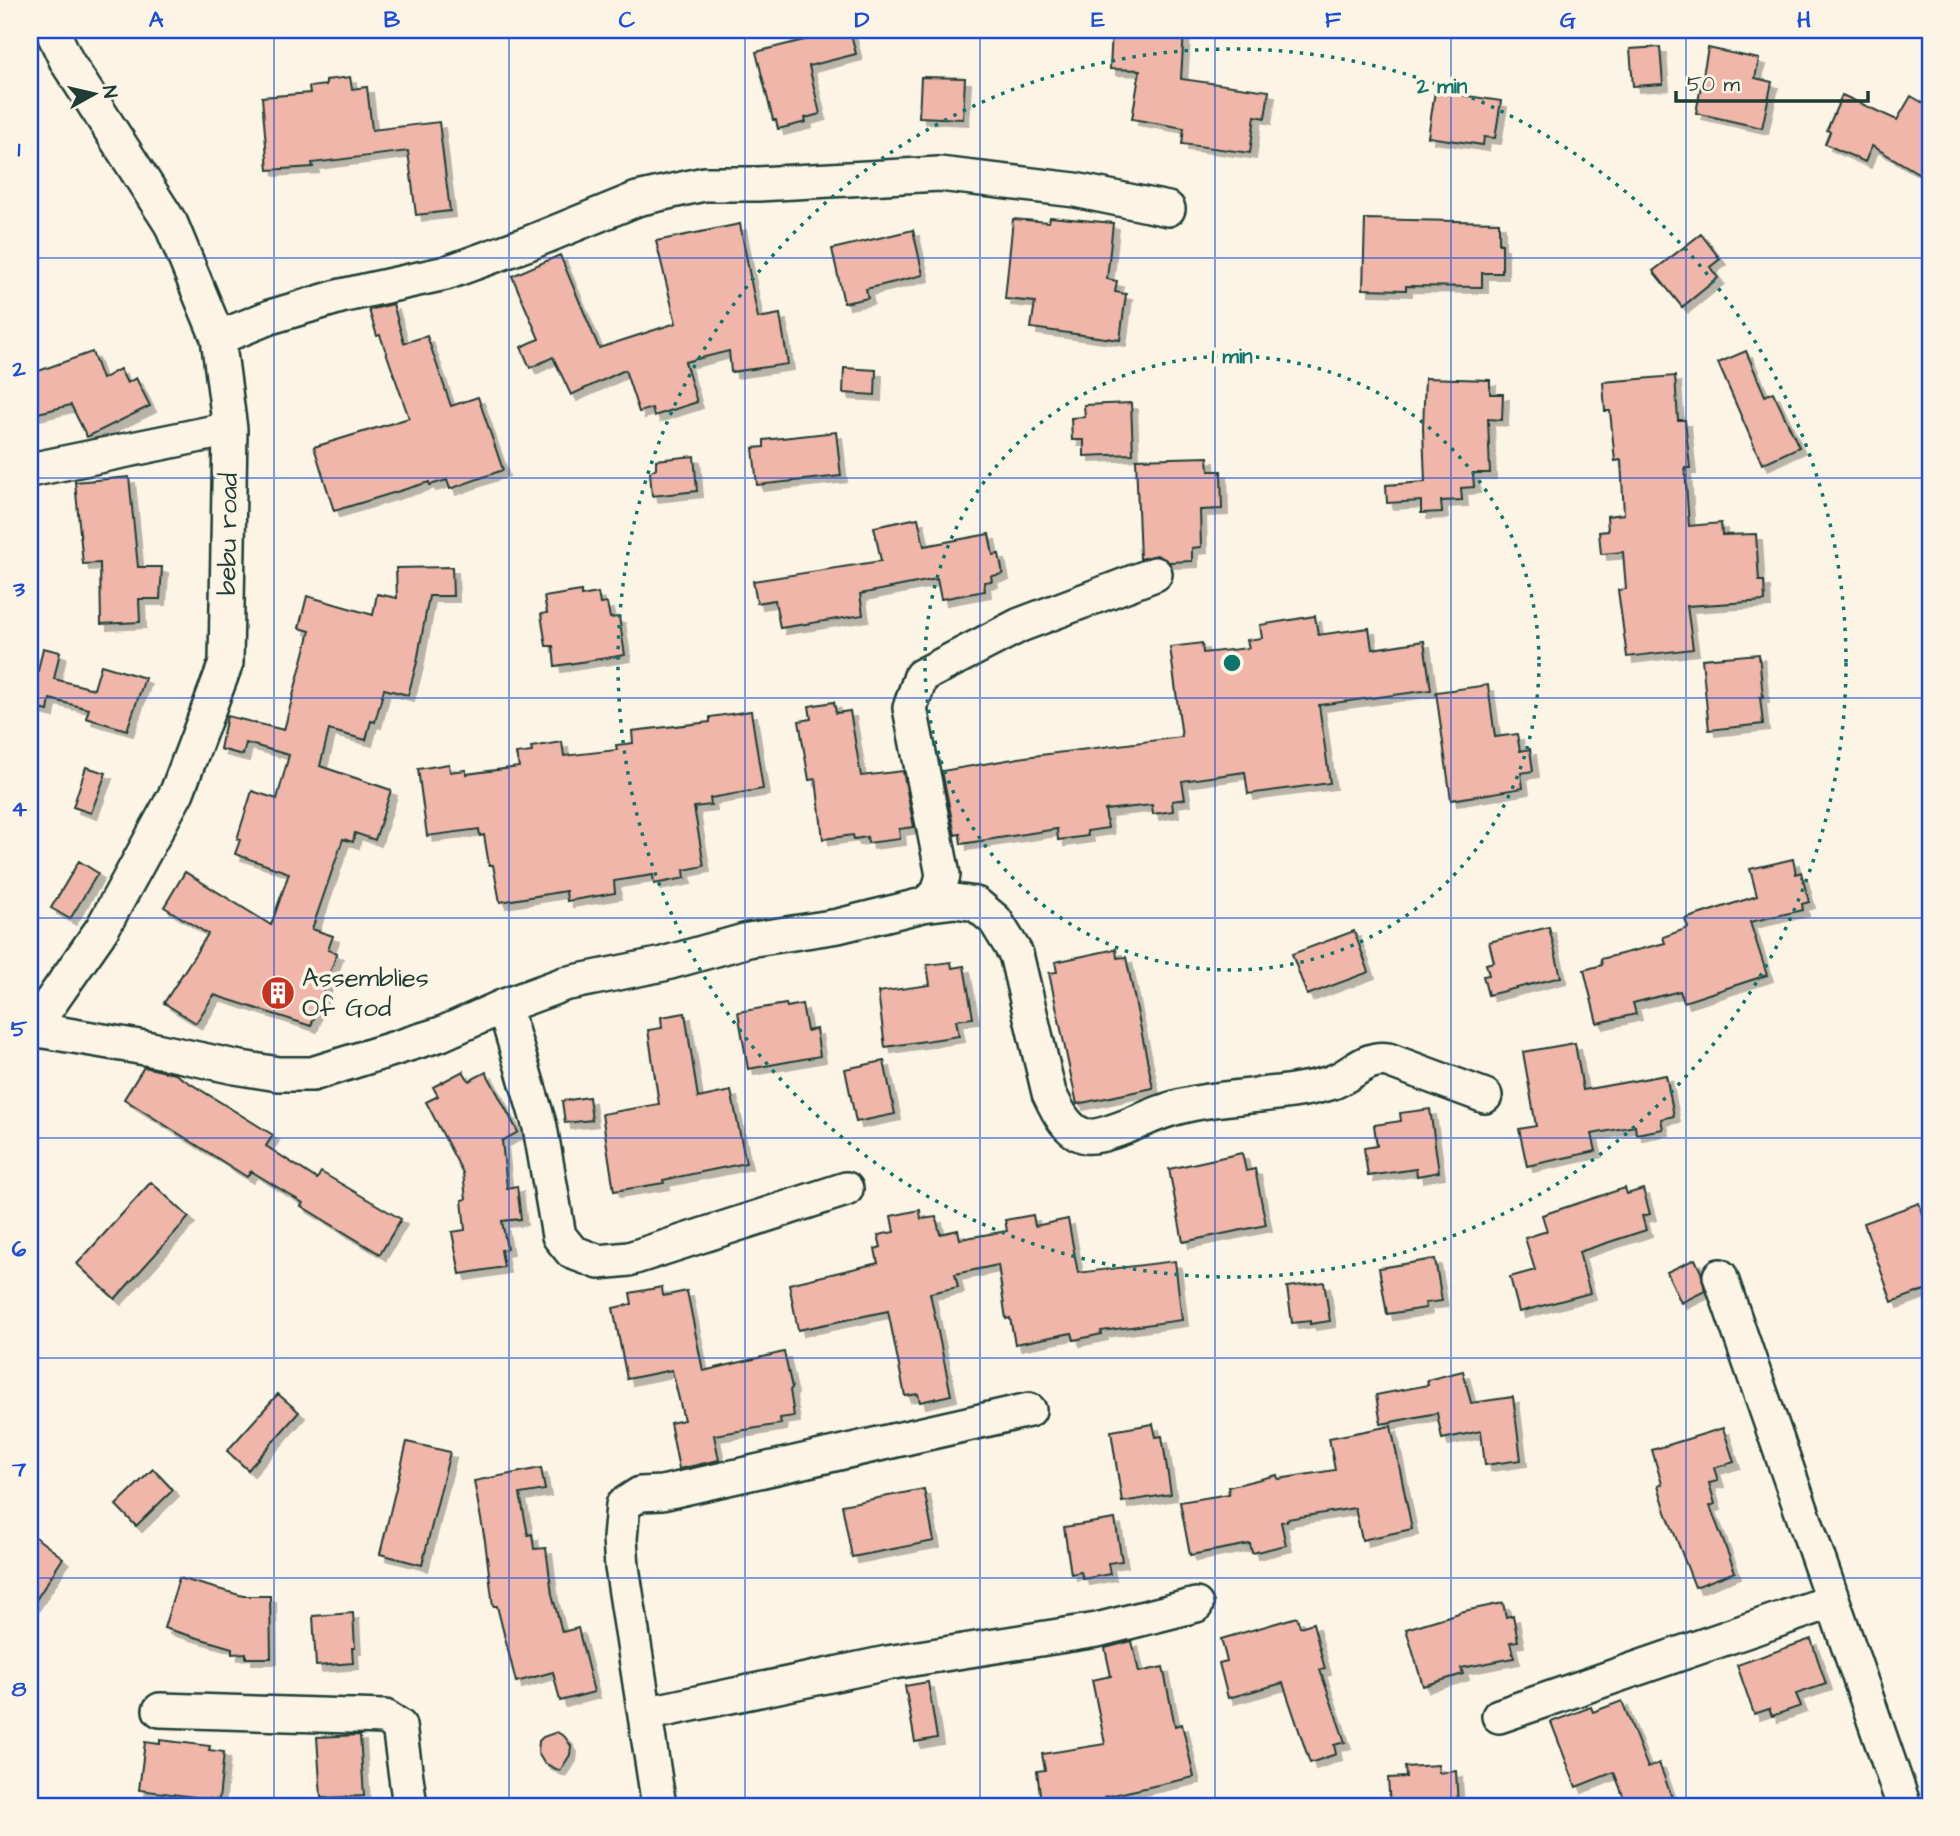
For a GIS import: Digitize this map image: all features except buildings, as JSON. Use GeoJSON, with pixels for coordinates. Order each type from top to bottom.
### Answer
{"type":"FeatureCollection","features":[{"type":"Feature","properties":{"kind":"street","name":"bebu road"},"geometry":{"type":"LineString","coordinates":[[31,1030],[102,929],[177,792],[226,663],[230,429],[218,338],[172,224],[67,62],[52,30]]}},
{"type":"Feature","properties":{"kind":"street"},"geometry":{"type":"LineString","coordinates":[[218,338],[270,317],[317,303],[446,273],[530,243],[637,199],[704,184],[758,184],[939,174],[1075,190],[1168,209]]}},
{"type":"Feature","properties":{"kind":"street"},"geometry":{"type":"LineString","coordinates":[[30,470],[230,429]]}},
{"type":"Feature","properties":{"kind":"street"},"geometry":{"type":"LineString","coordinates":[[923,905],[938,894],[943,875],[910,708],[921,677],[1020,625],[1155,574]]}},
{"type":"Feature","properties":{"kind":"street"},"geometry":{"type":"LineString","coordinates":[[31,1030],[151,1049],[278,1074],[312,1074],[441,1034],[504,1006],[564,984],[663,964],[748,940],[838,926],[923,905],[955,901],[976,904],[995,920],[1016,954],[1049,1093],[1058,1114],[1075,1132],[1088,1137],[1113,1131],[1165,1111],[1224,1099],[1302,1091],[1335,1082],[1377,1058],[1485,1096]]}},
{"type":"Feature","properties":{"kind":"street"},"geometry":{"type":"LineString","coordinates":[[504,1006],[540,1126],[559,1236],[572,1252],[599,1262],[629,1259],[846,1189]]}},
{"type":"Feature","properties":{"kind":"street"},"geometry":{"type":"LineString","coordinates":[[1720,1276],[1904,1806]]}},
{"type":"Feature","properties":{"kind":"street"},"geometry":{"type":"LineString","coordinates":[[659,1806],[622,1567],[620,1539],[623,1505],[640,1494],[662,1493],[1029,1410]]}},
{"type":"Feature","properties":{"kind":"street"},"geometry":{"type":"LineString","coordinates":[[1499,1716],[1833,1601]]}},
{"type":"Feature","properties":{"kind":"street"},"geometry":{"type":"LineString","coordinates":[[645,1714],[887,1663],[1097,1630],[1196,1605]]}},
{"type":"Feature","properties":{"kind":"street"},"geometry":{"type":"LineString","coordinates":[[160,1710],[385,1717],[399,1726],[410,1806]]}},
{"type":"Feature","properties":{"kind":"place","name":"Assemblies Of God"},"geometry":{"type":"Point","coordinates":[278,993]}}]}
